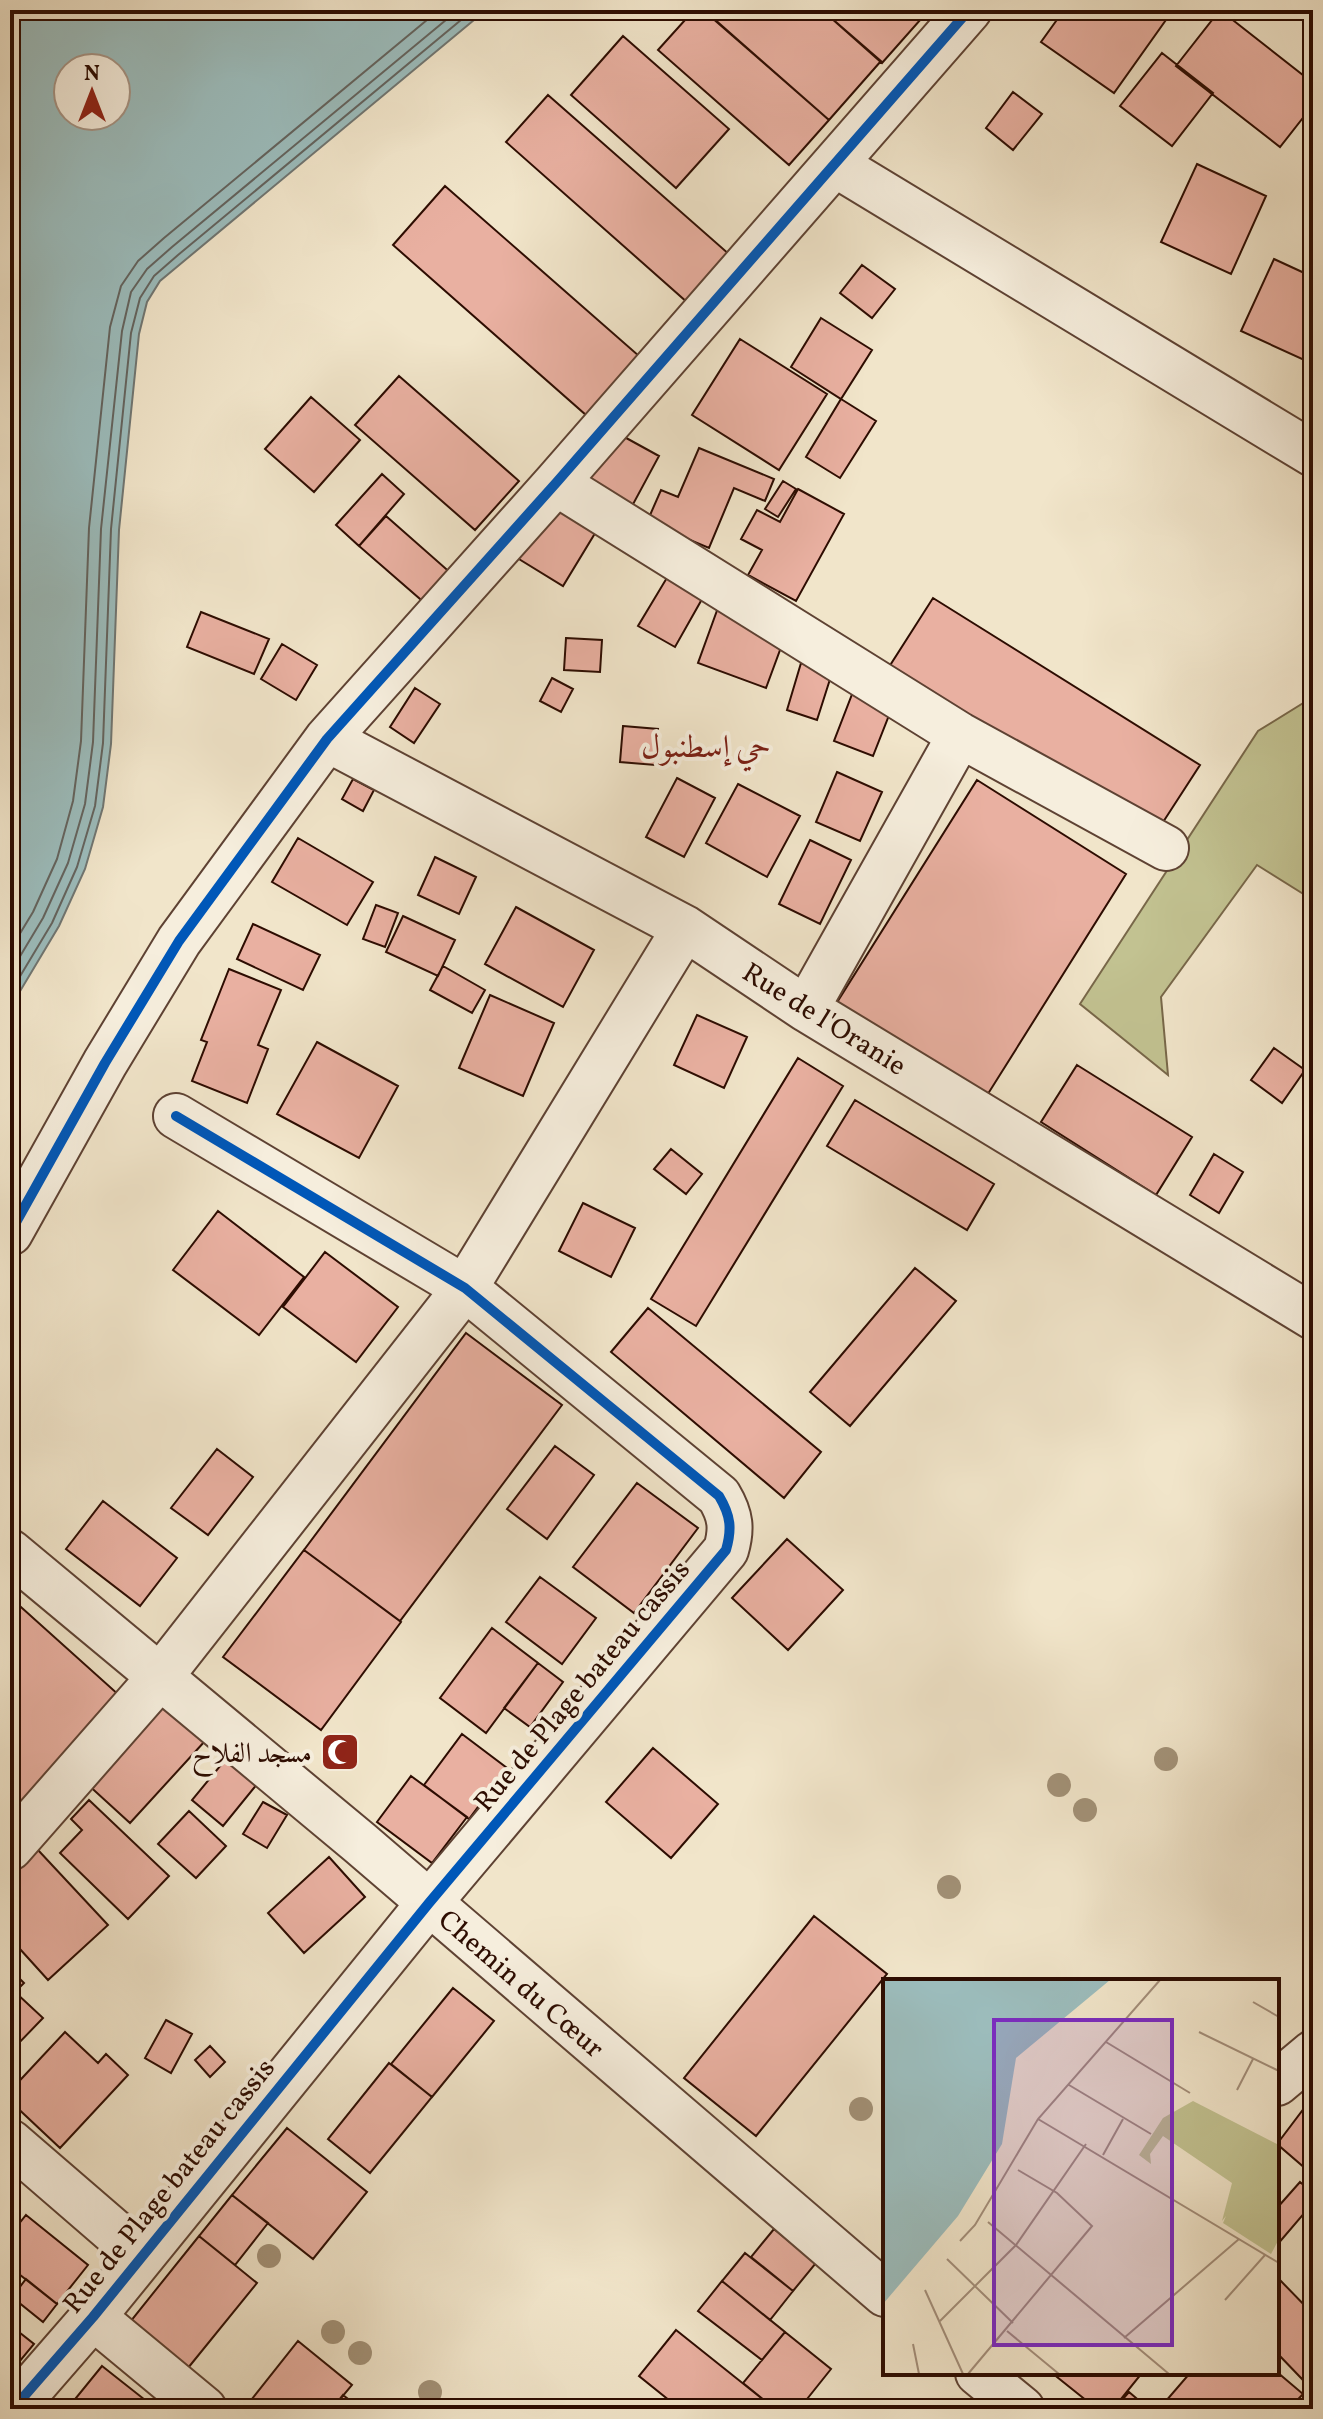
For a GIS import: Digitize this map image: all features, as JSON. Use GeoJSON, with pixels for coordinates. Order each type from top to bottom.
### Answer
{"type":"FeatureCollection","features":[{"type":"Feature","properties":{"kind":"street"},"geometry":{"type":"LineString","coordinates":[[10,1233],[105,1063],[179,941],[327,739],[556,483],[969,10]]}},
{"type":"Feature","properties":{"kind":"street"},"geometry":{"type":"LineString","coordinates":[[836,165],[1313,454]]}},
{"type":"Feature","properties":{"kind":"street"},"geometry":{"type":"LineString","coordinates":[[556,483],[960,735],[1166,848]]}},
{"type":"Feature","properties":{"kind":"street"},"geometry":{"type":"LineString","coordinates":[[806,1009],[960,735]]}},
{"type":"Feature","properties":{"kind":"street","name":"Rue de l'Oranie"},"geometry":{"type":"LineString","coordinates":[[327,739],[685,928],[806,1009],[1313,1317]]}},
{"type":"Feature","properties":{"kind":"street"},"geometry":{"type":"LineString","coordinates":[[10,1848],[160,1677],[465,1288],[685,928]]}},
{"type":"Feature","properties":{"kind":"street","name":"Rue de Plage bateau cassis"},"geometry":{"type":"LineString","coordinates":[[13,2409],[93,2317],[429,1903],[726,1550],[731,1533],[729,1513],[719,1496],[465,1288],[176,1116]]}},
{"type":"Feature","properties":{"kind":"street","name":"Chemin du Cœur"},"geometry":{"type":"LineString","coordinates":[[10,1552],[429,1903],[883,2292]]}},
{"type":"Feature","properties":{"kind":"street"},"geometry":{"type":"LineString","coordinates":[[1279,2081],[1313,2053]]}},
{"type":"Feature","properties":{"kind":"street"},"geometry":{"type":"LineString","coordinates":[[10,2142],[142,2256]]}},
{"type":"Feature","properties":{"kind":"street"},"geometry":{"type":"LineString","coordinates":[[93,2317],[204,2409]]}},
{"type":"Feature","properties":{"kind":"street"},"geometry":{"type":"LineString","coordinates":[[980,2375],[1022,2409]]}},
{"type":"Feature","properties":{"kind":"green space"},"geometry":{"type":"Polygon","coordinates":[[[1313,697],[1313,900],[1257,865],[1161,997],[1168,1075],[1080,1004],[1258,731],[1313,697]]]}},
{"type":"Feature","properties":{"kind":"water"},"geometry":{"type":"Polygon","coordinates":[[[10,10],[486,10],[160,281],[147,302],[139,334],[119,530],[111,744],[103,807],[85,869],[59,926],[10,1008],[10,10]]]}},
{"type":"Feature","properties":{"kind":"building"},"geometry":{"type":"Polygon","coordinates":[[[694,10],[703,10],[829,120],[789,165],[658,50],[694,10]]]}},
{"type":"Feature","properties":{"kind":"building"},"geometry":{"type":"Polygon","coordinates":[[[704,10],[822,10],[881,61],[829,120],[704,10]]]}},
{"type":"Feature","properties":{"kind":"building"},"geometry":{"type":"Polygon","coordinates":[[[822,10],[929,10],[882,63],[822,10]]]}},
{"type":"Feature","properties":{"kind":"building"},"geometry":{"type":"Polygon","coordinates":[[[1064,10],[1173,10],[1114,93],[1041,42],[1064,10]]]}},
{"type":"Feature","properties":{"kind":"building"},"geometry":{"type":"Polygon","coordinates":[[[1220,10],[1313,83],[1313,105],[1280,147],[1176,66],[1220,10]]]}},
{"type":"Feature","properties":{"kind":"building"},"geometry":{"type":"Polygon","coordinates":[[[623,36],[729,129],[676,188],[571,95],[623,36]]]}},
{"type":"Feature","properties":{"kind":"building"},"geometry":{"type":"Polygon","coordinates":[[[1162,53],[1213,93],[1172,146],[1120,106],[1162,53]]]}},
{"type":"Feature","properties":{"kind":"building"},"geometry":{"type":"Polygon","coordinates":[[[1013,92],[1042,114],[1013,150],[986,128],[1013,92]]]}},
{"type":"Feature","properties":{"kind":"building"},"geometry":{"type":"Polygon","coordinates":[[[548,95],[730,255],[688,303],[506,142],[548,95]]]}},
{"type":"Feature","properties":{"kind":"building"},"geometry":{"type":"Polygon","coordinates":[[[1197,164],[1266,196],[1231,274],[1161,242],[1197,164]]]}},
{"type":"Feature","properties":{"kind":"building"},"geometry":{"type":"Polygon","coordinates":[[[445,186],[639,356],[586,415],[393,245],[445,186]]]}},
{"type":"Feature","properties":{"kind":"building"},"geometry":{"type":"Polygon","coordinates":[[[1274,259],[1313,277],[1313,364],[1241,331],[1274,259]]]}},
{"type":"Feature","properties":{"kind":"building"},"geometry":{"type":"Polygon","coordinates":[[[862,265],[895,289],[872,318],[840,293],[862,265]]]}},
{"type":"Feature","properties":{"kind":"building"},"geometry":{"type":"Polygon","coordinates":[[[821,318],[872,350],[841,399],[791,367],[821,318]]]}},
{"type":"Feature","properties":{"kind":"building"},"geometry":{"type":"Polygon","coordinates":[[[740,339],[827,394],[779,470],[692,415],[740,339]]]}},
{"type":"Feature","properties":{"kind":"building"},"geometry":{"type":"Polygon","coordinates":[[[399,376],[519,481],[475,530],[355,425],[399,376]]]}},
{"type":"Feature","properties":{"kind":"building"},"geometry":{"type":"Polygon","coordinates":[[[311,397],[360,440],[314,492],[265,449],[311,397]]]}},
{"type":"Feature","properties":{"kind":"building"},"geometry":{"type":"Polygon","coordinates":[[[841,399],[876,421],[840,478],[806,457],[841,399]]]}},
{"type":"Feature","properties":{"kind":"building"},"geometry":{"type":"Polygon","coordinates":[[[608,428],[659,456],[631,508],[580,480],[608,428]]]}},
{"type":"Feature","properties":{"kind":"building"},"geometry":{"type":"Polygon","coordinates":[[[699,448],[774,479],[765,501],[734,488],[709,548],[647,522],[661,490],[678,497],[699,448]]]}},
{"type":"Feature","properties":{"kind":"building"},"geometry":{"type":"Polygon","coordinates":[[[382,474],[404,494],[359,546],[336,525],[382,474]]]}},
{"type":"Feature","properties":{"kind":"building"},"geometry":{"type":"Polygon","coordinates":[[[783,481],[796,489],[778,517],[765,509],[783,481]]]}},
{"type":"Feature","properties":{"kind":"building"},"geometry":{"type":"Polygon","coordinates":[[[798,489],[844,514],[796,601],[748,575],[762,550],[741,539],[757,510],[780,522],[798,489]]]}},
{"type":"Feature","properties":{"kind":"building"},"geometry":{"type":"Polygon","coordinates":[[[551,496],[600,525],[563,586],[514,556],[551,496]]]}},
{"type":"Feature","properties":{"kind":"building"},"geometry":{"type":"Polygon","coordinates":[[[386,516],[453,575],[427,605],[359,546],[386,516]]]}},
{"type":"Feature","properties":{"kind":"building"},"geometry":{"type":"Polygon","coordinates":[[[671,571],[706,592],[675,647],[638,626],[671,571]]]}},
{"type":"Feature","properties":{"kind":"building"},"geometry":{"type":"Polygon","coordinates":[[[933,598],[1200,765],[1156,833],[889,667],[933,598]]]}},
{"type":"Feature","properties":{"kind":"building"},"geometry":{"type":"Polygon","coordinates":[[[719,605],[787,631],[766,688],[698,663],[719,605]]]}},
{"type":"Feature","properties":{"kind":"building"},"geometry":{"type":"Polygon","coordinates":[[[201,612],[269,639],[254,674],[187,647],[201,612]]]}},
{"type":"Feature","properties":{"kind":"building"},"geometry":{"type":"Polygon","coordinates":[[[566,638],[602,640],[600,672],[564,670],[566,638]]]}},
{"type":"Feature","properties":{"kind":"building"},"geometry":{"type":"Polygon","coordinates":[[[282,644],[317,665],[296,700],[261,679],[282,644]]]}},
{"type":"Feature","properties":{"kind":"building"},"geometry":{"type":"Polygon","coordinates":[[[801,663],[832,673],[817,720],[787,710],[801,663]]]}},
{"type":"Feature","properties":{"kind":"building"},"geometry":{"type":"Polygon","coordinates":[[[552,678],[573,689],[561,712],[540,701],[552,678]]]}},
{"type":"Feature","properties":{"kind":"building"},"geometry":{"type":"Polygon","coordinates":[[[856,684],[895,700],[873,756],[834,741],[856,684]]]}},
{"type":"Feature","properties":{"kind":"building"},"geometry":{"type":"Polygon","coordinates":[[[415,688],[440,704],[414,743],[390,727],[415,688]]]}},
{"type":"Feature","properties":{"kind":"building"},"geometry":{"type":"Polygon","coordinates":[[[623,726],[658,729],[655,765],[620,762],[623,726]]]}},
{"type":"Feature","properties":{"kind":"building"},"geometry":{"type":"Polygon","coordinates":[[[837,772],[882,792],[860,841],[816,822],[837,772]]]}},
{"type":"Feature","properties":{"kind":"building"},"geometry":{"type":"Polygon","coordinates":[[[677,778],[715,798],[684,857],[646,837],[677,778]]]}},
{"type":"Feature","properties":{"kind":"building"},"geometry":{"type":"Polygon","coordinates":[[[353,779],[374,790],[363,811],[342,799],[353,779]]]}},
{"type":"Feature","properties":{"kind":"building"},"geometry":{"type":"Polygon","coordinates":[[[977,780],[1126,874],[986,1097],[836,1004],[977,780]]]}},
{"type":"Feature","properties":{"kind":"building"},"geometry":{"type":"Polygon","coordinates":[[[738,784],[800,816],[767,877],[706,843],[738,784]]]}},
{"type":"Feature","properties":{"kind":"building"},"geometry":{"type":"Polygon","coordinates":[[[298,838],[373,882],[347,925],[272,882],[298,838]]]}},
{"type":"Feature","properties":{"kind":"building"},"geometry":{"type":"Polygon","coordinates":[[[810,840],[851,860],[820,924],[779,904],[810,840]]]}},
{"type":"Feature","properties":{"kind":"building"},"geometry":{"type":"Polygon","coordinates":[[[435,857],[476,877],[459,914],[418,895],[435,857]]]}},
{"type":"Feature","properties":{"kind":"building"},"geometry":{"type":"Polygon","coordinates":[[[376,905],[398,913],[385,947],[363,939],[376,905]]]}},
{"type":"Feature","properties":{"kind":"building"},"geometry":{"type":"Polygon","coordinates":[[[516,907],[594,950],[563,1007],[485,964],[516,907]]]}},
{"type":"Feature","properties":{"kind":"building"},"geometry":{"type":"Polygon","coordinates":[[[403,916],[455,940],[438,976],[386,952],[403,916]]]}},
{"type":"Feature","properties":{"kind":"building"},"geometry":{"type":"Polygon","coordinates":[[[253,924],[320,955],[303,990],[237,959],[253,924]]]}},
{"type":"Feature","properties":{"kind":"building"},"geometry":{"type":"Polygon","coordinates":[[[443,966],[485,990],[472,1013],[430,990],[443,966]]]}},
{"type":"Feature","properties":{"kind":"building"},"geometry":{"type":"Polygon","coordinates":[[[229,969],[281,990],[258,1045],[268,1049],[247,1103],[192,1081],[207,1042],[201,1040],[229,969]]]}},
{"type":"Feature","properties":{"kind":"building"},"geometry":{"type":"Polygon","coordinates":[[[490,995],[554,1023],[523,1096],[459,1068],[490,995]]]}},
{"type":"Feature","properties":{"kind":"building"},"geometry":{"type":"Polygon","coordinates":[[[697,1015],[747,1037],[724,1088],[674,1065],[697,1015]]]}},
{"type":"Feature","properties":{"kind":"building"},"geometry":{"type":"Polygon","coordinates":[[[317,1042],[398,1086],[359,1158],[277,1114],[317,1042]]]}},
{"type":"Feature","properties":{"kind":"building"},"geometry":{"type":"Polygon","coordinates":[[[1274,1048],[1305,1070],[1282,1103],[1251,1080],[1274,1048]]]}},
{"type":"Feature","properties":{"kind":"building"},"geometry":{"type":"Polygon","coordinates":[[[798,1058],[843,1086],[696,1326],[651,1299],[798,1058]]]}},
{"type":"Feature","properties":{"kind":"building"},"geometry":{"type":"Polygon","coordinates":[[[1077,1065],[1192,1137],[1156,1195],[1041,1122],[1077,1065]]]}},
{"type":"Feature","properties":{"kind":"building"},"geometry":{"type":"Polygon","coordinates":[[[855,1100],[994,1184],[967,1230],[827,1146],[855,1100]]]}},
{"type":"Feature","properties":{"kind":"building"},"geometry":{"type":"Polygon","coordinates":[[[671,1149],[702,1174],[686,1194],[654,1169],[671,1149]]]}},
{"type":"Feature","properties":{"kind":"building"},"geometry":{"type":"Polygon","coordinates":[[[1214,1154],[1243,1172],[1219,1213],[1190,1195],[1214,1154]]]}},
{"type":"Feature","properties":{"kind":"building"},"geometry":{"type":"Polygon","coordinates":[[[583,1203],[635,1228],[611,1277],[559,1251],[583,1203]]]}},
{"type":"Feature","properties":{"kind":"building"},"geometry":{"type":"Polygon","coordinates":[[[218,1211],[304,1277],[259,1335],[173,1270],[218,1211]]]}},
{"type":"Feature","properties":{"kind":"building"},"geometry":{"type":"Polygon","coordinates":[[[325,1252],[398,1307],[356,1362],[283,1307],[325,1252]]]}},
{"type":"Feature","properties":{"kind":"building"},"geometry":{"type":"Polygon","coordinates":[[[915,1268],[956,1301],[850,1426],[810,1392],[915,1268]]]}},
{"type":"Feature","properties":{"kind":"building"},"geometry":{"type":"Polygon","coordinates":[[[648,1308],[821,1452],[784,1498],[611,1352],[648,1308]]]}},
{"type":"Feature","properties":{"kind":"building"},"geometry":{"type":"Polygon","coordinates":[[[466,1333],[562,1405],[400,1621],[304,1550],[466,1333]]]}},
{"type":"Feature","properties":{"kind":"building"},"geometry":{"type":"Polygon","coordinates":[[[555,1446],[594,1475],[547,1539],[507,1509],[555,1446]]]}},
{"type":"Feature","properties":{"kind":"building"},"geometry":{"type":"Polygon","coordinates":[[[217,1449],[253,1477],[208,1535],[171,1508],[217,1449]]]}},
{"type":"Feature","properties":{"kind":"building"},"geometry":{"type":"Polygon","coordinates":[[[637,1483],[698,1528],[634,1613],[573,1567],[637,1483]]]}},
{"type":"Feature","properties":{"kind":"building"},"geometry":{"type":"Polygon","coordinates":[[[103,1501],[177,1558],[140,1606],[66,1549],[103,1501]]]}},
{"type":"Feature","properties":{"kind":"building"},"geometry":{"type":"Polygon","coordinates":[[[787,1539],[843,1590],[788,1650],[732,1598],[787,1539]]]}},
{"type":"Feature","properties":{"kind":"building"},"geometry":{"type":"Polygon","coordinates":[[[304,1550],[401,1622],[321,1730],[223,1657],[304,1550]]]}},
{"type":"Feature","properties":{"kind":"building"},"geometry":{"type":"Polygon","coordinates":[[[540,1577],[596,1618],[562,1664],[506,1622],[540,1577]]]}},
{"type":"Feature","properties":{"kind":"building"},"geometry":{"type":"Polygon","coordinates":[[[12,1599],[120,1696],[10,1819],[10,1601],[12,1599]]]}},
{"type":"Feature","properties":{"kind":"building"},"geometry":{"type":"Polygon","coordinates":[[[492,1628],[538,1663],[486,1733],[440,1698],[492,1628]]]}},
{"type":"Feature","properties":{"kind":"building"},"geometry":{"type":"Polygon","coordinates":[[[538,1663],[563,1682],[530,1727],[504,1708],[538,1663]]]}},
{"type":"Feature","properties":{"kind":"building"},"geometry":{"type":"Polygon","coordinates":[[[159,1700],[205,1741],[130,1823],[85,1782],[159,1700]]]}},
{"type":"Feature","properties":{"kind":"building"},"geometry":{"type":"Polygon","coordinates":[[[462,1734],[507,1768],[469,1819],[424,1785],[462,1734]]]}},
{"type":"Feature","properties":{"kind":"building"},"geometry":{"type":"Polygon","coordinates":[[[235,1748],[266,1773],[223,1826],[192,1800],[235,1748]]]}},
{"type":"Feature","properties":{"kind":"building"},"geometry":{"type":"Polygon","coordinates":[[[653,1748],[718,1804],[671,1858],[606,1802],[653,1748]]]}},
{"type":"Feature","properties":{"kind":"building"},"geometry":{"type":"Polygon","coordinates":[[[411,1776],[467,1817],[432,1863],[377,1822],[411,1776]]]}},
{"type":"Feature","properties":{"kind":"building"},"geometry":{"type":"Polygon","coordinates":[[[89,1800],[169,1876],[128,1919],[60,1853],[82,1830],[71,1819],[89,1800]]]}},
{"type":"Feature","properties":{"kind":"building"},"geometry":{"type":"Polygon","coordinates":[[[263,1802],[287,1815],[267,1848],[243,1834],[263,1802]]]}},
{"type":"Feature","properties":{"kind":"building"},"geometry":{"type":"Polygon","coordinates":[[[189,1811],[226,1846],[196,1878],[158,1844],[189,1811]]]}},
{"type":"Feature","properties":{"kind":"building"},"geometry":{"type":"Polygon","coordinates":[[[38,1850],[108,1925],[48,1980],[10,1938],[10,1875],[38,1850]]]}},
{"type":"Feature","properties":{"kind":"building"},"geometry":{"type":"Polygon","coordinates":[[[329,1857],[365,1897],[304,1953],[268,1913],[329,1857]]]}},
{"type":"Feature","properties":{"kind":"building"},"geometry":{"type":"Polygon","coordinates":[[[814,1916],[887,1974],[756,2136],[684,2078],[814,1916]]]}},
{"type":"Feature","properties":{"kind":"building"},"geometry":{"type":"Polygon","coordinates":[[[10,1969],[24,1983],[15,1992],[43,2018],[15,2047],[10,2043],[10,1969]]]}},
{"type":"Feature","properties":{"kind":"building"},"geometry":{"type":"Polygon","coordinates":[[[453,1988],[494,2021],[432,2097],[391,2064],[453,1988]]]}},
{"type":"Feature","properties":{"kind":"building"},"geometry":{"type":"Polygon","coordinates":[[[166,2020],[192,2034],[171,2073],[145,2058],[166,2020]]]}},
{"type":"Feature","properties":{"kind":"building"},"geometry":{"type":"Polygon","coordinates":[[[65,2032],[98,2063],[106,2054],[128,2075],[60,2148],[10,2101],[10,2091],[65,2032]]]}},
{"type":"Feature","properties":{"kind":"building"},"geometry":{"type":"Polygon","coordinates":[[[210,2046],[225,2062],[210,2077],[195,2060],[210,2046]]]}},
{"type":"Feature","properties":{"kind":"building"},"geometry":{"type":"Polygon","coordinates":[[[389,2063],[432,2097],[370,2173],[328,2139],[389,2063]]]}},
{"type":"Feature","properties":{"kind":"building"},"geometry":{"type":"Polygon","coordinates":[[[1305,2107],[1313,2114],[1313,2175],[1279,2146],[1279,2141],[1305,2107]]]}},
{"type":"Feature","properties":{"kind":"building"},"geometry":{"type":"Polygon","coordinates":[[[287,2128],[367,2192],[313,2259],[232,2195],[287,2128]]]}},
{"type":"Feature","properties":{"kind":"building"},"geometry":{"type":"Polygon","coordinates":[[[1300,2182],[1313,2193],[1313,2203],[1279,2243],[1279,2206],[1300,2182]]]}},
{"type":"Feature","properties":{"kind":"building"},"geometry":{"type":"Polygon","coordinates":[[[232,2195],[268,2223],[235,2265],[199,2236],[232,2195]]]}},
{"type":"Feature","properties":{"kind":"building"},"geometry":{"type":"Polygon","coordinates":[[[26,2215],[88,2265],[57,2304],[10,2267],[10,2235],[26,2215]]]}},
{"type":"Feature","properties":{"kind":"building"},"geometry":{"type":"Polygon","coordinates":[[[774,2229],[816,2263],[793,2291],[751,2257],[774,2229]]]}},
{"type":"Feature","properties":{"kind":"building"},"geometry":{"type":"Polygon","coordinates":[[[199,2236],[257,2283],[188,2368],[130,2322],[199,2236]]]}},
{"type":"Feature","properties":{"kind":"building"},"geometry":{"type":"Polygon","coordinates":[[[745,2253],[793,2291],[770,2320],[722,2281],[745,2253]]]}},
{"type":"Feature","properties":{"kind":"building"},"geometry":{"type":"Polygon","coordinates":[[[26,2279],[57,2304],[43,2322],[12,2297],[26,2279]]]}},
{"type":"Feature","properties":{"kind":"building"},"geometry":{"type":"Polygon","coordinates":[[[1279,2279],[1313,2314],[1313,2369],[1302,2379],[1279,2355],[1279,2279]]]}},
{"type":"Feature","properties":{"kind":"building"},"geometry":{"type":"Polygon","coordinates":[[[722,2281],[785,2332],[762,2360],[698,2311],[722,2281]]]}},
{"type":"Feature","properties":{"kind":"building"},"geometry":{"type":"Polygon","coordinates":[[[10,2325],[34,2344],[10,2373],[10,2325]]]}},
{"type":"Feature","properties":{"kind":"building"},"geometry":{"type":"Polygon","coordinates":[[[676,2330],[775,2409],[680,2409],[639,2376],[676,2330]]]}},
{"type":"Feature","properties":{"kind":"building"},"geometry":{"type":"Polygon","coordinates":[[[785,2332],[831,2369],[799,2409],[775,2409],[743,2383],[785,2332]]]}},
{"type":"Feature","properties":{"kind":"building"},"geometry":{"type":"Polygon","coordinates":[[[298,2341],[352,2385],[332,2409],[244,2409],[298,2341]]]}},
{"type":"Feature","properties":{"kind":"building"},"geometry":{"type":"Polygon","coordinates":[[[102,2366],[154,2407],[67,2409],[102,2366]]]}},
{"type":"Feature","properties":{"kind":"building"},"geometry":{"type":"Polygon","coordinates":[[[1279,2374],[1303,2394],[1289,2409],[1159,2409],[1188,2375],[1279,2374]]]}},
{"type":"Feature","properties":{"kind":"building"},"geometry":{"type":"Polygon","coordinates":[[[1054,2375],[1140,2375],[1113,2409],[1097,2409],[1054,2375]]]}},
{"type":"Feature","properties":{"kind":"building"},"geometry":{"type":"Polygon","coordinates":[[[1129,2392],[1149,2409],[1114,2409],[1129,2392]]]}},
{"type":"Feature","properties":{"kind":"building"},"geometry":{"type":"Polygon","coordinates":[[[343,2395],[361,2409],[332,2409],[343,2395]]]}},
{"type":"Feature","properties":{"kind":"cycle path"},"geometry":{"type":"LineString","coordinates":[[10,1233],[105,1063],[179,941],[327,739],[556,483],[969,10]]}},
{"type":"Feature","properties":{"kind":"cycle path"},"geometry":{"type":"LineString","coordinates":[[13,2409],[93,2317],[429,1903],[726,1550],[729,1536],[728,1516],[719,1496],[465,1288],[176,1116]]}},
{"type":"Feature","properties":{"kind":"place","name":"مسجد الفلاح"},"geometry":{"type":"Point","coordinates":[340,1752]}},
{"type":"Feature","properties":{"kind":"district","name":"حي إسطنبول"},"geometry":{"type":"Point","coordinates":[706,746]}}]}
